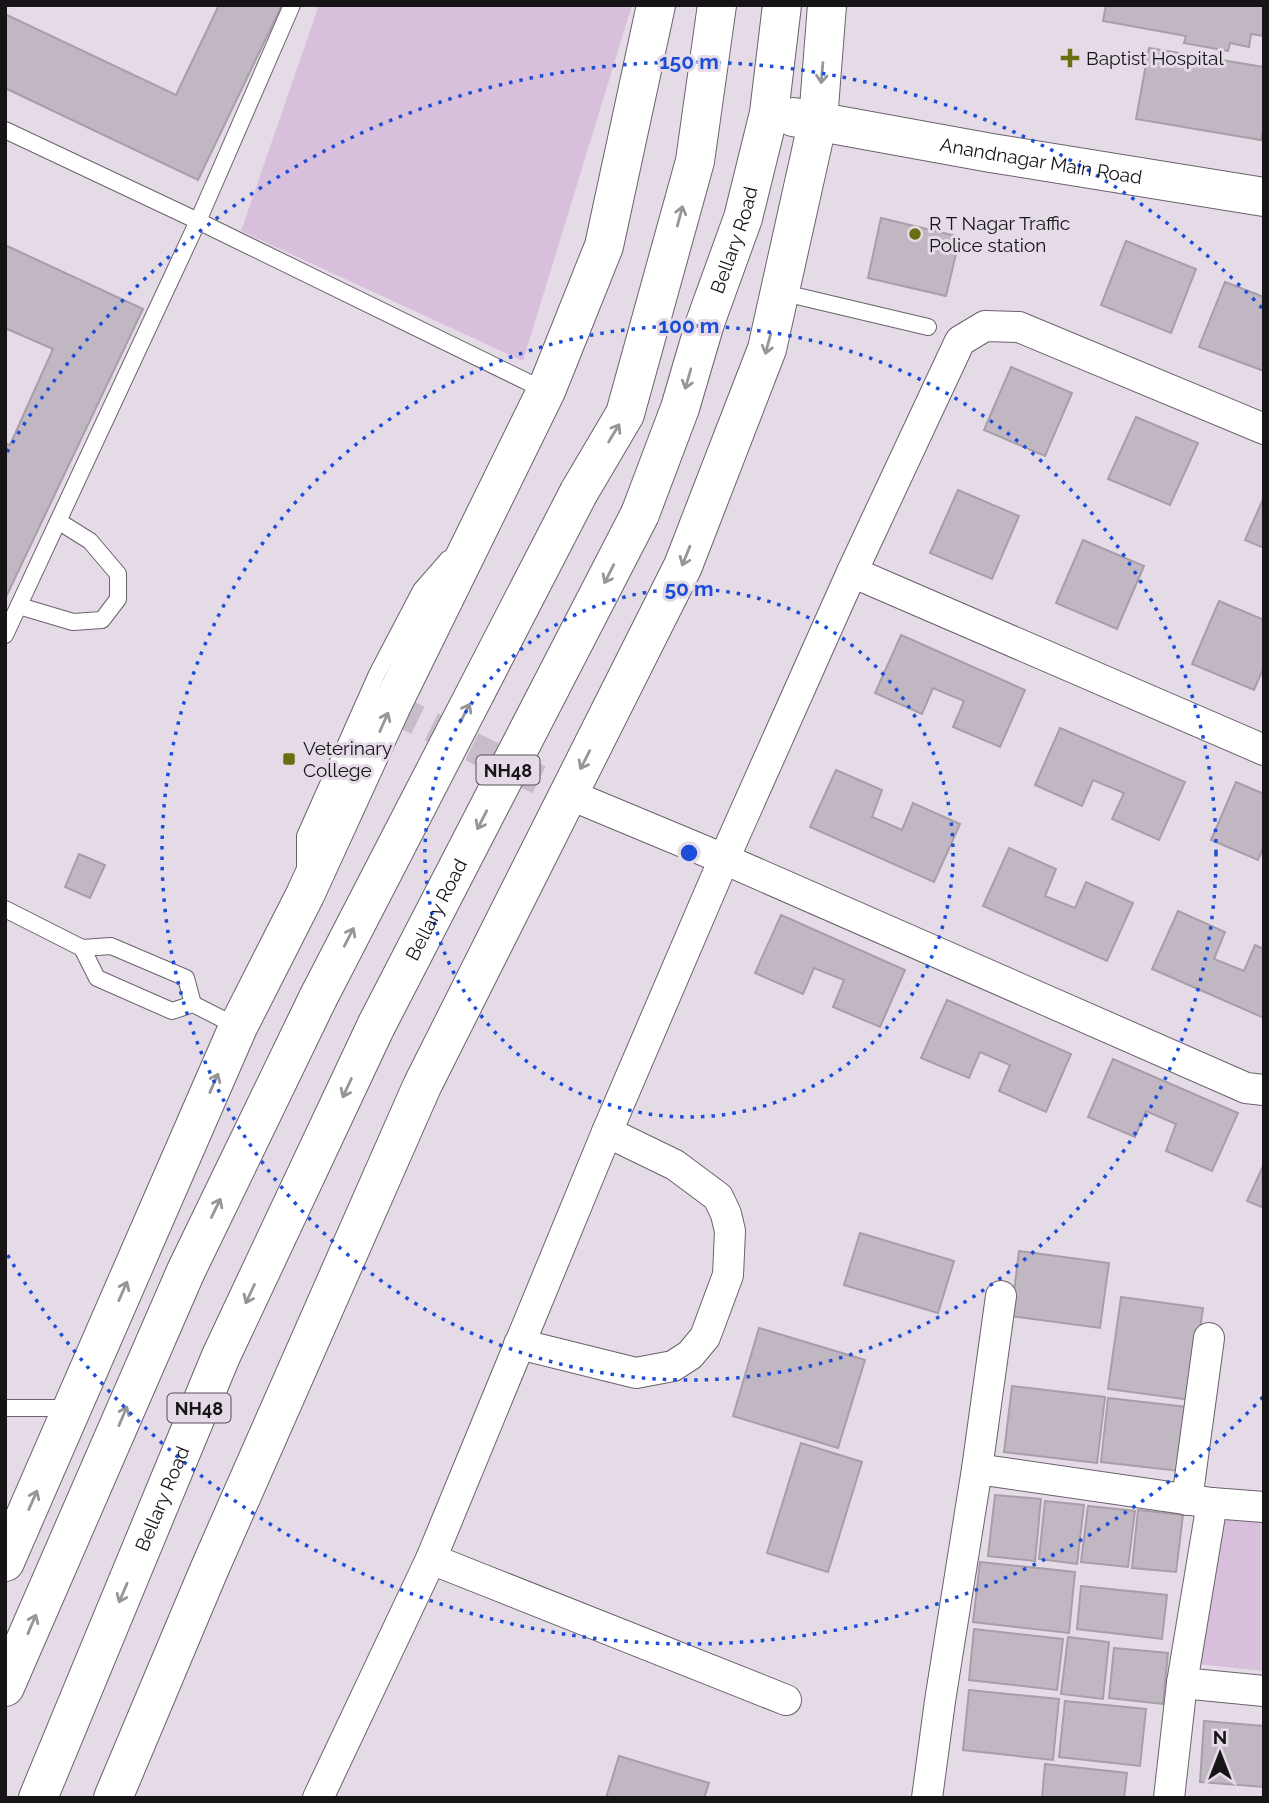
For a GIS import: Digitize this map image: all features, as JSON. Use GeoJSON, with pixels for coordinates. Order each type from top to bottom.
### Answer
{"type":"FeatureCollection","features":[{"type":"Feature","properties":{"kind":"main road"},"geometry":{"type":"LineString","coordinates":[[5,1562],[238,1027],[305,895],[391,707],[546,391],[604,246],[656,5]]}},
{"type":"Feature","properties":{"kind":"main road"},"geometry":{"type":"LineString","coordinates":[[5,1687],[186,1271],[318,998],[579,492],[625,414],[695,161],[717,5]]}},
{"type":"Feature","properties":{"kind":"main road","name":"Bellary Road"},"geometry":{"type":"LineString","coordinates":[[38,1798],[221,1356],[376,1026],[640,514],[680,408],[705,323],[743,218],[769,113],[782,5]]}},
{"type":"Feature","properties":{"kind":"main road"},"geometry":{"type":"LineString","coordinates":[[113,1798],[209,1570],[422,1086],[683,566],[767,349],[818,120],[827,5]]}},
{"type":"Feature","properties":{"kind":"main road","name":"Anandnagar Main Road"},"geometry":{"type":"LineString","coordinates":[[769,113],[991,153],[1264,197]]}},
{"type":"Feature","properties":{"kind":"street"},"geometry":{"type":"LineString","coordinates":[[318,1798],[431,1559],[607,1132],[724,859],[852,572],[960,341],[985,326],[1018,327],[1264,429]]}},
{"type":"Feature","properties":{"kind":"street"},"geometry":{"type":"LineString","coordinates":[[852,572],[1264,750]]}},
{"type":"Feature","properties":{"kind":"street"},"geometry":{"type":"LineString","coordinates":[[568,794],[724,859],[1246,1088],[1264,1090]]}},
{"type":"Feature","properties":{"kind":"street"},"geometry":{"type":"LineString","coordinates":[[519,1344],[636,1373],[673,1366],[690,1355],[705,1337],[728,1275],[730,1231],[718,1197],[675,1165],[607,1132]]}},
{"type":"Feature","properties":{"kind":"street"},"geometry":{"type":"LineString","coordinates":[[927,1798],[1001,1296]]}},
{"type":"Feature","properties":{"kind":"street"},"geometry":{"type":"LineString","coordinates":[[1169,1798],[1199,1501],[1209,1338]]}},
{"type":"Feature","properties":{"kind":"street"},"geometry":{"type":"LineString","coordinates":[[977,1469],[1199,1501],[1264,1507]]}},
{"type":"Feature","properties":{"kind":"street"},"geometry":{"type":"LineString","coordinates":[[431,1559],[786,1700]]}},
{"type":"Feature","properties":{"kind":"street"},"geometry":{"type":"LineString","coordinates":[[1182,1683],[1264,1691]]}},
{"type":"Feature","properties":{"kind":"lane"},"geometry":{"type":"LineString","coordinates":[[5,635],[198,221],[292,5]]}},
{"type":"Feature","properties":{"kind":"lane"},"geometry":{"type":"LineString","coordinates":[[5,130],[546,391]]}},
{"type":"Feature","properties":{"kind":"lane"},"geometry":{"type":"LineString","coordinates":[[780,292],[928,327]]}},
{"type":"Feature","properties":{"kind":"lane"},"geometry":{"type":"LineString","coordinates":[[19,606],[73,622],[102,620],[118,599],[118,574],[90,541],[58,521]]}},
{"type":"Feature","properties":{"kind":"lane"},"geometry":{"type":"LineString","coordinates":[[5,909],[82,948],[111,946],[186,978],[193,1004]]}},
{"type":"Feature","properties":{"kind":"lane"},"geometry":{"type":"LineString","coordinates":[[82,948],[97,978],[172,1011],[193,1004],[238,1027]]}},
{"type":"Feature","properties":{"kind":"lane"},"geometry":{"type":"LineString","coordinates":[[5,1408],[73,1408]]}},
{"type":"Feature","properties":{"kind":"shaded area"},"geometry":{"type":"Polygon","coordinates":[[[319,5],[632,5],[523,361],[241,231],[319,5]]]}},
{"type":"Feature","properties":{"kind":"shaded area"},"geometry":{"type":"Polygon","coordinates":[[[1222,1516],[1264,1517],[1264,1671],[1198,1664],[1222,1516]]]}},
{"type":"Feature","properties":{"kind":"building"},"geometry":{"type":"Polygon","coordinates":[[[219,5],[282,5],[198,180],[5,88],[5,14],[176,95],[219,5]]]}},
{"type":"Feature","properties":{"kind":"building"},"geometry":{"type":"Polygon","coordinates":[[[1106,5],[1264,5],[1264,36],[1251,34],[1249,47],[1230,43],[1228,51],[1184,43],[1186,36],[1103,21],[1106,5]]]}},
{"type":"Feature","properties":{"kind":"building"},"geometry":{"type":"Polygon","coordinates":[[[1149,48],[1264,67],[1264,125],[1261,140],[1136,119],[1149,48]]]}},
{"type":"Feature","properties":{"kind":"building"},"geometry":{"type":"Polygon","coordinates":[[[881,218],[960,237],[946,296],[868,278],[881,218]]]}},
{"type":"Feature","properties":{"kind":"building"},"geometry":{"type":"Polygon","coordinates":[[[1126,241],[1196,269],[1171,333],[1101,305],[1126,241]]]}},
{"type":"Feature","properties":{"kind":"building"},"geometry":{"type":"Polygon","coordinates":[[[5,245],[143,309],[5,599],[5,443],[10,445],[53,349],[5,328],[5,245]]]}},
{"type":"Feature","properties":{"kind":"building"},"geometry":{"type":"Polygon","coordinates":[[[1225,282],[1264,297],[1264,371],[1199,347],[1225,282]]]}},
{"type":"Feature","properties":{"kind":"building"},"geometry":{"type":"Polygon","coordinates":[[[1011,367],[1072,393],[1045,456],[984,430],[1011,367]]]}},
{"type":"Feature","properties":{"kind":"building"},"geometry":{"type":"Polygon","coordinates":[[[1136,417],[1198,443],[1170,505],[1108,479],[1136,417]]]}},
{"type":"Feature","properties":{"kind":"building"},"geometry":{"type":"Polygon","coordinates":[[[958,490],[1019,516],[992,579],[930,553],[958,490]]]}},
{"type":"Feature","properties":{"kind":"building"},"geometry":{"type":"Polygon","coordinates":[[[1264,497],[1264,548],[1245,540],[1264,497]]]}},
{"type":"Feature","properties":{"kind":"building"},"geometry":{"type":"Polygon","coordinates":[[[1083,540],[1144,566],[1117,629],[1056,603],[1083,540]]]}},
{"type":"Feature","properties":{"kind":"building"},"geometry":{"type":"Polygon","coordinates":[[[1219,601],[1264,620],[1264,667],[1254,690],[1192,664],[1219,601]]]}},
{"type":"Feature","properties":{"kind":"building"},"geometry":{"type":"Polygon","coordinates":[[[901,635],[1025,690],[1000,747],[953,727],[964,701],[933,688],[922,714],[875,693],[901,635]]]}},
{"type":"Feature","properties":{"kind":"building"},"geometry":{"type":"Polygon","coordinates":[[[1060,728],[1185,782],[1159,840],[1112,819],[1124,793],[1093,780],[1082,806],[1035,785],[1060,728]]]}},
{"type":"Feature","properties":{"kind":"building"},"geometry":{"type":"Polygon","coordinates":[[[836,770],[882,790],[872,817],[902,830],[913,803],[960,824],[934,882],[810,827],[836,770]]]}},
{"type":"Feature","properties":{"kind":"building"},"geometry":{"type":"Polygon","coordinates":[[[1236,782],[1264,794],[1264,846],[1258,860],[1211,840],[1236,782]]]}},
{"type":"Feature","properties":{"kind":"building"},"geometry":{"type":"Polygon","coordinates":[[[1009,848],[1056,869],[1045,896],[1075,908],[1086,882],[1133,903],[1107,961],[983,906],[1009,848]]]}},
{"type":"Feature","properties":{"kind":"building"},"geometry":{"type":"Polygon","coordinates":[[[79,854],[105,865],[90,898],[65,887],[79,854]]]}},
{"type":"Feature","properties":{"kind":"building"},"geometry":{"type":"Polygon","coordinates":[[[1178,911],[1225,932],[1214,959],[1244,971],[1255,945],[1264,949],[1264,1018],[1152,969],[1178,911]]]}},
{"type":"Feature","properties":{"kind":"building"},"geometry":{"type":"Polygon","coordinates":[[[781,915],[905,970],[880,1027],[833,1007],[844,980],[814,968],[803,994],[755,973],[781,915]]]}},
{"type":"Feature","properties":{"kind":"building"},"geometry":{"type":"Polygon","coordinates":[[[947,1000],[1071,1054],[1046,1112],[999,1091],[1010,1065],[980,1052],[969,1078],[921,1058],[947,1000]]]}},
{"type":"Feature","properties":{"kind":"building"},"geometry":{"type":"Polygon","coordinates":[[[1113,1059],[1238,1113],[1212,1171],[1166,1151],[1176,1124],[1146,1111],[1135,1137],[1088,1117],[1113,1059]]]}},
{"type":"Feature","properties":{"kind":"building"},"geometry":{"type":"Polygon","coordinates":[[[1264,1164],[1264,1208],[1247,1201],[1264,1164]]]}},
{"type":"Feature","properties":{"kind":"building"},"geometry":{"type":"Polygon","coordinates":[[[860,1233],[954,1261],[938,1313],[844,1285],[860,1233]]]}},
{"type":"Feature","properties":{"kind":"building"},"geometry":{"type":"Polygon","coordinates":[[[1019,1251],[1109,1263],[1100,1328],[1011,1316],[1019,1251]]]}},
{"type":"Feature","properties":{"kind":"building"},"geometry":{"type":"Polygon","coordinates":[[[1121,1297],[1203,1308],[1190,1400],[1108,1389],[1121,1297]]]}},
{"type":"Feature","properties":{"kind":"building"},"geometry":{"type":"Polygon","coordinates":[[[759,1328],[865,1360],[838,1448],[733,1416],[759,1328]]]}},
{"type":"Feature","properties":{"kind":"building"},"geometry":{"type":"Polygon","coordinates":[[[1012,1386],[1105,1397],[1097,1463],[1004,1452],[1012,1386]]]}},
{"type":"Feature","properties":{"kind":"building"},"geometry":{"type":"Polygon","coordinates":[[[1108,1398],[1187,1407],[1180,1471],[1101,1462],[1108,1398]]]}},
{"type":"Feature","properties":{"kind":"building"},"geometry":{"type":"Polygon","coordinates":[[[801,1443],[862,1462],[828,1572],[767,1553],[801,1443]]]}},
{"type":"Feature","properties":{"kind":"building"},"geometry":{"type":"Polygon","coordinates":[[[995,1495],[1041,1499],[1035,1561],[988,1556],[995,1495]]]}},
{"type":"Feature","properties":{"kind":"building"},"geometry":{"type":"Polygon","coordinates":[[[1045,1501],[1084,1505],[1077,1564],[1039,1559],[1045,1501]]]}},
{"type":"Feature","properties":{"kind":"building"},"geometry":{"type":"Polygon","coordinates":[[[1088,1506],[1135,1511],[1128,1567],[1081,1562],[1088,1506]]]}},
{"type":"Feature","properties":{"kind":"building"},"geometry":{"type":"Polygon","coordinates":[[[1138,1510],[1183,1515],[1176,1572],[1132,1568],[1138,1510]]]}},
{"type":"Feature","properties":{"kind":"building"},"geometry":{"type":"Polygon","coordinates":[[[980,1562],[1075,1572],[1069,1633],[973,1622],[980,1562]]]}},
{"type":"Feature","properties":{"kind":"building"},"geometry":{"type":"Polygon","coordinates":[[[1081,1586],[1167,1595],[1162,1639],[1077,1629],[1081,1586]]]}},
{"type":"Feature","properties":{"kind":"building"},"geometry":{"type":"Polygon","coordinates":[[[974,1629],[1063,1639],[1057,1690],[969,1680],[974,1629]]]}},
{"type":"Feature","properties":{"kind":"building"},"geometry":{"type":"Polygon","coordinates":[[[1068,1637],[1109,1642],[1103,1699],[1061,1694],[1068,1637]]]}},
{"type":"Feature","properties":{"kind":"building"},"geometry":{"type":"Polygon","coordinates":[[[1114,1648],[1168,1653],[1163,1704],[1109,1698],[1114,1648]]]}},
{"type":"Feature","properties":{"kind":"building"},"geometry":{"type":"Polygon","coordinates":[[[969,1690],[1059,1699],[1053,1760],[963,1750],[969,1690]]]}},
{"type":"Feature","properties":{"kind":"building"},"geometry":{"type":"Polygon","coordinates":[[[1065,1701],[1146,1709],[1140,1766],[1059,1757],[1065,1701]]]}},
{"type":"Feature","properties":{"kind":"building"},"geometry":{"type":"Polygon","coordinates":[[[1204,1721],[1264,1726],[1264,1787],[1200,1782],[1204,1721]]]}},
{"type":"Feature","properties":{"kind":"building"},"geometry":{"type":"Polygon","coordinates":[[[619,1756],[709,1783],[704,1798],[606,1798],[619,1756]]]}},
{"type":"Feature","properties":{"kind":"building"},"geometry":{"type":"Polygon","coordinates":[[[1045,1764],[1127,1773],[1124,1798],[1042,1798],[1045,1764]]]}},
{"type":"Feature","properties":{"kind":"tunnel"},"geometry":{"type":"LineString","coordinates":[[391,707],[568,794]]}},
{"type":"Feature","properties":{"kind":"place","name":"Baptist Hospital"},"geometry":{"type":"Point","coordinates":[1070,58]}},
{"type":"Feature","properties":{"kind":"place","name":"R T Nagar Traffic Police station"},"geometry":{"type":"Point","coordinates":[915,234]}},
{"type":"Feature","properties":{"kind":"place","name":"Veterinary College"},"geometry":{"type":"Point","coordinates":[289,759]}}]}
